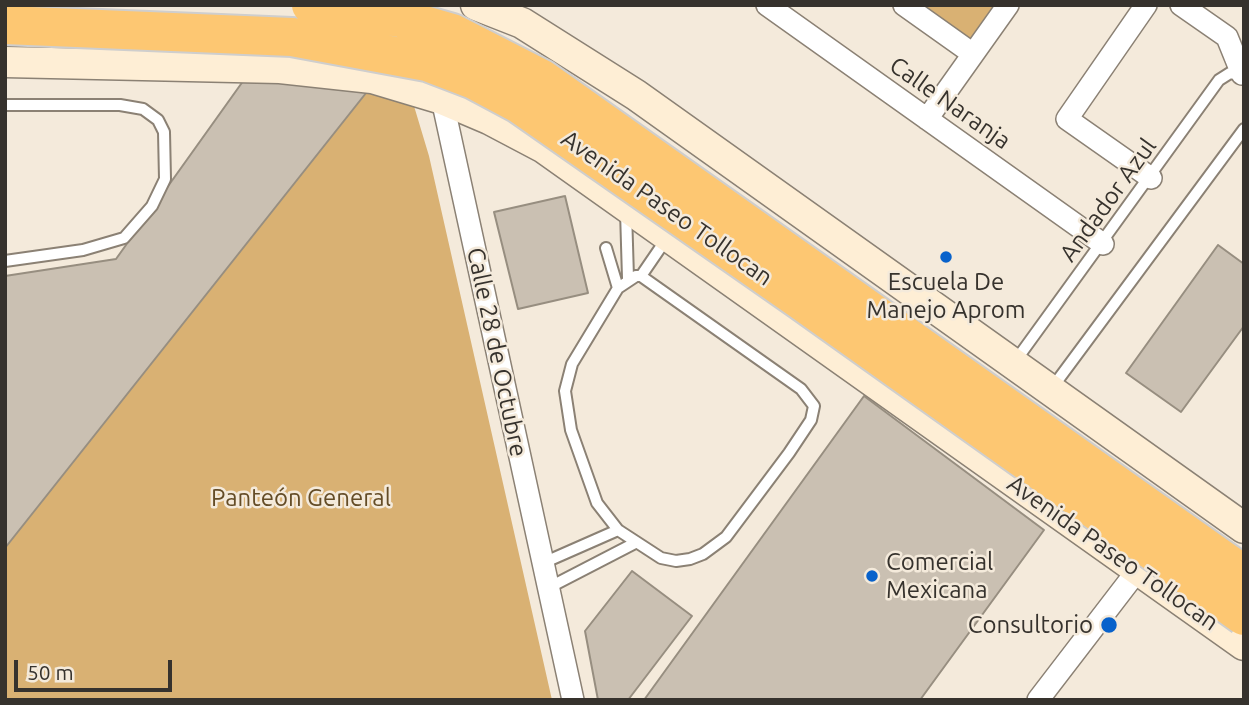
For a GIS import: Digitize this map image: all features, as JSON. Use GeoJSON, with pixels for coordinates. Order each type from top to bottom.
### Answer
{"type":"FeatureCollection","features":[{"type":"Feature","properties":{"kind":"highway","name":"Avenida Paseo Tollocan"},"geometry":{"type":"LineString","coordinates":[[311,5],[400,18],[452,33],[542,79],[1244,575]]}},
{"type":"Feature","properties":{"kind":"highway","name":"Avenida Paseo Tollocan"},"geometry":{"type":"LineString","coordinates":[[5,25],[188,30],[292,37],[427,62],[474,80],[519,104],[1244,616]]}},
{"type":"Feature","properties":{"kind":"main road"},"geometry":{"type":"LineString","coordinates":[[280,68],[293,64],[316,47],[329,23],[331,5]]}},
{"type":"Feature","properties":{"kind":"main road","name":"Calle 28 de Octubre"},"geometry":{"type":"LineString","coordinates":[[418,5],[442,99]]}},
{"type":"Feature","properties":{"kind":"main road"},"geometry":{"type":"LineString","coordinates":[[476,5],[513,14],[636,95],[1244,528]]}},
{"type":"Feature","properties":{"kind":"main road","name":"Avenida Paseo Tollocan"},"geometry":{"type":"LineString","coordinates":[[5,62],[280,68],[372,78],[442,99],[544,148],[667,238],[1244,645]]}},
{"type":"Feature","properties":{"kind":"main road"},"geometry":{"type":"LineString","coordinates":[[600,187],[589,160],[594,125],[604,108],[614,100],[636,95]]}},
{"type":"Feature","properties":{"kind":"street","name":"Calle Naranja"},"geometry":{"type":"LineString","coordinates":[[767,5],[1103,244]]}},
{"type":"Feature","properties":{"kind":"street"},"geometry":{"type":"LineString","coordinates":[[904,5],[973,54]]}},
{"type":"Feature","properties":{"kind":"street"},"geometry":{"type":"LineString","coordinates":[[927,119],[1008,5]]}},
{"type":"Feature","properties":{"kind":"street"},"geometry":{"type":"LineString","coordinates":[[1146,5],[1067,119],[1151,178]]}},
{"type":"Feature","properties":{"kind":"street"},"geometry":{"type":"LineString","coordinates":[[1181,5],[1227,37],[1243,75]]}},
{"type":"Feature","properties":{"kind":"street","name":"Calle 28 de Octubre"},"geometry":{"type":"LineString","coordinates":[[442,99],[573,700]]}},
{"type":"Feature","properties":{"kind":"street"},"geometry":{"type":"LineString","coordinates":[[1038,700],[1137,571]]}},
{"type":"Feature","properties":{"kind":"lane","name":"Andador Azul"},"geometry":{"type":"LineString","coordinates":[[1013,365],[1151,178],[1219,80],[1230,73],[1243,75]]}},
{"type":"Feature","properties":{"kind":"lane"},"geometry":{"type":"LineString","coordinates":[[5,104],[120,105],[143,109],[158,120],[164,132],[166,180],[152,206],[124,238],[83,250],[5,261]]}},
{"type":"Feature","properties":{"kind":"lane"},"geometry":{"type":"LineString","coordinates":[[1050,390],[1244,129]]}},
{"type":"Feature","properties":{"kind":"lane"},"geometry":{"type":"LineString","coordinates":[[626,208],[628,278]]}},
{"type":"Feature","properties":{"kind":"lane"},"geometry":{"type":"LineString","coordinates":[[641,276],[667,238]]}},
{"type":"Feature","properties":{"kind":"lane"},"geometry":{"type":"LineString","coordinates":[[606,248],[618,288]]}},
{"type":"Feature","properties":{"kind":"lane"},"geometry":{"type":"LineString","coordinates":[[641,276],[801,389],[814,406],[811,420],[789,453],[726,537],[703,554],[676,561],[661,558],[635,543],[618,530],[597,503],[571,430],[565,391],[572,364],[618,288],[628,278],[641,276]]}},
{"type":"Feature","properties":{"kind":"lane"},"geometry":{"type":"LineString","coordinates":[[543,563],[577,551],[618,530]]}},
{"type":"Feature","properties":{"kind":"lane"},"geometry":{"type":"LineString","coordinates":[[548,588],[635,543]]}},
{"type":"Feature","properties":{"kind":"green space"},"geometry":{"type":"Polygon","coordinates":[[[923,5],[995,5],[970,40],[923,5]]]}},
{"type":"Feature","properties":{"kind":"green space","name":"Panteón General"},"geometry":{"type":"Polygon","coordinates":[[[370,88],[411,96],[429,156],[552,700],[5,700],[5,548],[370,88]]]}},
{"type":"Feature","properties":{"kind":"building"},"geometry":{"type":"Polygon","coordinates":[[[246,77],[370,88],[5,548],[5,276],[116,259],[246,77]]]}},
{"type":"Feature","properties":{"kind":"building"},"geometry":{"type":"Polygon","coordinates":[[[565,196],[588,293],[518,309],[494,212],[565,196]]]}},
{"type":"Feature","properties":{"kind":"building"},"geometry":{"type":"Polygon","coordinates":[[[1218,245],[1244,264],[1244,326],[1181,412],[1126,373],[1218,245]]]}},
{"type":"Feature","properties":{"kind":"building","name":"Comercial Mexicana"},"geometry":{"type":"Polygon","coordinates":[[[864,396],[1044,530],[920,700],[644,700],[864,396]]]}},
{"type":"Feature","properties":{"kind":"building"},"geometry":{"type":"Polygon","coordinates":[[[632,571],[692,616],[628,700],[598,700],[585,631],[632,571]]]}},
{"type":"Feature","properties":{"kind":"place","name":"Escuela De Manejo Aprom"},"geometry":{"type":"Point","coordinates":[946,257]}},
{"type":"Feature","properties":{"kind":"place","name":"Comercial Mexicana"},"geometry":{"type":"Point","coordinates":[872,576]}},
{"type":"Feature","properties":{"kind":"place","name":"Consultorio"},"geometry":{"type":"Point","coordinates":[1109,625]}}]}
